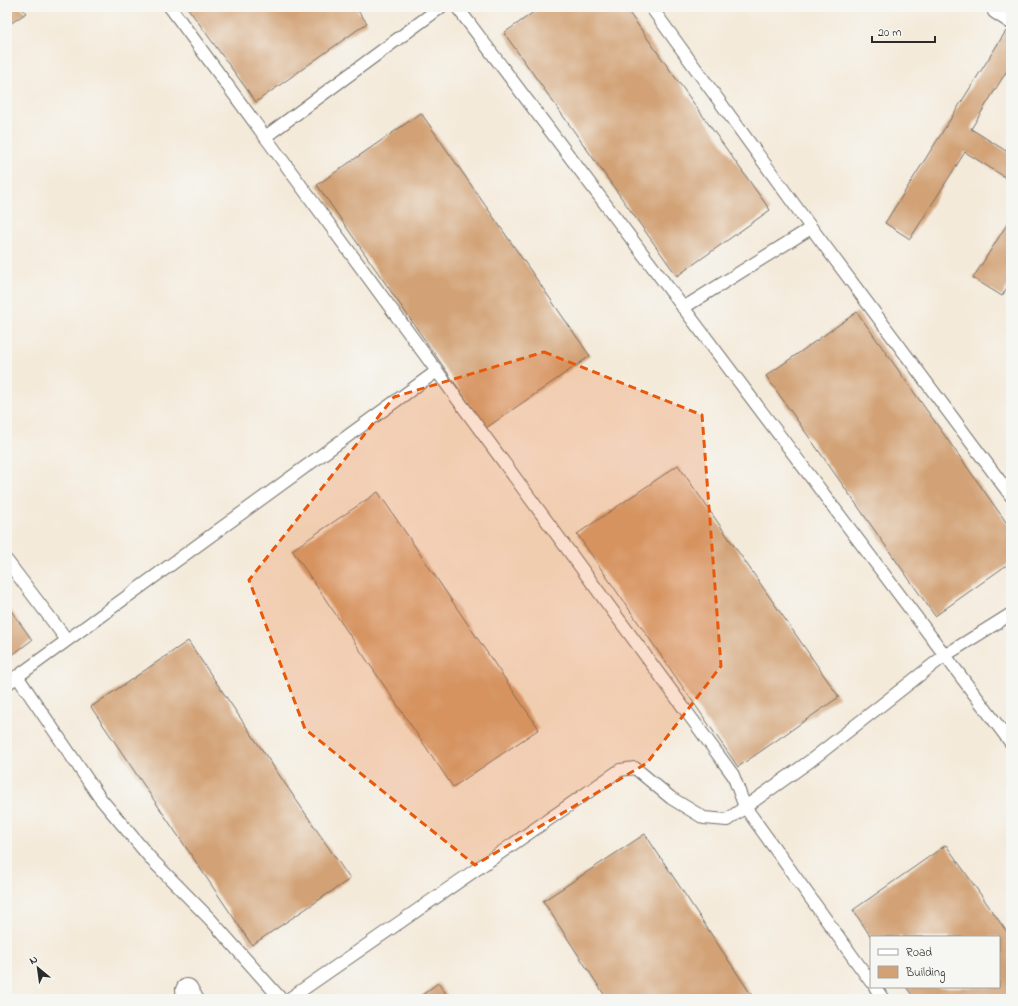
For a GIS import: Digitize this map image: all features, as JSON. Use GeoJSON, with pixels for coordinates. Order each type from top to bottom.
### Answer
{"type":"FeatureCollection","features":[{"type":"Feature","properties":{"kind":"lane"},"geometry":{"type":"LineString","coordinates":[[170,7],[733,775],[745,807],[870,981]]}},
{"type":"Feature","properties":{"kind":"lane"},"geometry":{"type":"LineString","coordinates":[[265,137],[441,7]]}},
{"type":"Feature","properties":{"kind":"lane"},"geometry":{"type":"LineString","coordinates":[[457,7],[944,656],[1011,743]]}},
{"type":"Feature","properties":{"kind":"lane"},"geometry":{"type":"LineString","coordinates":[[651,7],[811,228],[1011,496]]}},
{"type":"Feature","properties":{"kind":"lane"},"geometry":{"type":"LineString","coordinates":[[994,12],[1011,22]]}},
{"type":"Feature","properties":{"kind":"lane"},"geometry":{"type":"LineString","coordinates":[[683,308],[811,228]]}},
{"type":"Feature","properties":{"kind":"lane"},"geometry":{"type":"LineString","coordinates":[[7,684],[437,371]]}},
{"type":"Feature","properties":{"kind":"lane"},"geometry":{"type":"LineString","coordinates":[[7,561],[67,640]]}},
{"type":"Feature","properties":{"kind":"lane"},"geometry":{"type":"LineString","coordinates":[[288,999],[620,770],[635,768],[671,798],[704,818],[727,820],[810,761],[944,656],[1011,614]]}},
{"type":"Feature","properties":{"kind":"lane"},"geometry":{"type":"LineString","coordinates":[[17,676],[100,798],[152,860],[210,919],[281,999]]}},
{"type":"Feature","properties":{"kind":"lane"},"geometry":{"type":"LineString","coordinates":[[876,988],[883,999]]}},
{"type":"Feature","properties":{"kind":"highlighted area"},"geometry":{"type":"Polygon","coordinates":[[[544,352],[702,415],[721,666],[647,763],[475,865],[305,729],[249,580],[394,397],[544,352]]]}},
{"type":"Feature","properties":{"kind":"building"},"geometry":{"type":"Polygon","coordinates":[[[7,7],[21,7],[26,13],[7,26],[7,7]]]}},
{"type":"Feature","properties":{"kind":"building"},"geometry":{"type":"Polygon","coordinates":[[[187,7],[355,7],[367,23],[256,102],[187,7]]]}},
{"type":"Feature","properties":{"kind":"building"},"geometry":{"type":"Polygon","coordinates":[[[541,7],[625,7],[770,210],[677,276],[504,33],[541,7]]]}},
{"type":"Feature","properties":{"kind":"building"},"geometry":{"type":"Polygon","coordinates":[[[1006,31],[1011,34],[1011,64],[971,129],[1011,154],[1011,181],[965,152],[910,239],[885,223],[1006,31]]]}},
{"type":"Feature","properties":{"kind":"building"},"geometry":{"type":"Polygon","coordinates":[[[421,113],[590,356],[486,428],[317,185],[421,113]]]}},
{"type":"Feature","properties":{"kind":"building"},"geometry":{"type":"Polygon","coordinates":[[[1011,218],[1011,281],[1002,296],[973,278],[1011,218]]]}},
{"type":"Feature","properties":{"kind":"building"},"geometry":{"type":"Polygon","coordinates":[[[857,312],[1011,529],[1011,562],[935,616],[766,376],[857,312]]]}},
{"type":"Feature","properties":{"kind":"building"},"geometry":{"type":"Polygon","coordinates":[[[678,465],[839,697],[738,767],[577,534],[678,465]]]}},
{"type":"Feature","properties":{"kind":"building"},"geometry":{"type":"Polygon","coordinates":[[[378,492],[539,729],[453,787],[292,550],[378,492]]]}},
{"type":"Feature","properties":{"kind":"building"},"geometry":{"type":"Polygon","coordinates":[[[7,605],[32,640],[7,659],[7,605]]]}},
{"type":"Feature","properties":{"kind":"building"},"geometry":{"type":"Polygon","coordinates":[[[188,641],[350,879],[252,945],[91,707],[188,641]]]}},
{"type":"Feature","properties":{"kind":"building"},"geometry":{"type":"Polygon","coordinates":[[[645,834],[754,999],[607,999],[543,901],[645,834]]]}},
{"type":"Feature","properties":{"kind":"building"},"geometry":{"type":"Polygon","coordinates":[[[946,845],[1011,938],[1011,999],[915,999],[907,988],[1000,988],[1000,936],[870,936],[853,910],[946,845]]]}},
{"type":"Feature","properties":{"kind":"building"},"geometry":{"type":"Polygon","coordinates":[[[438,983],[450,999],[417,999],[438,983]]]}}]}
